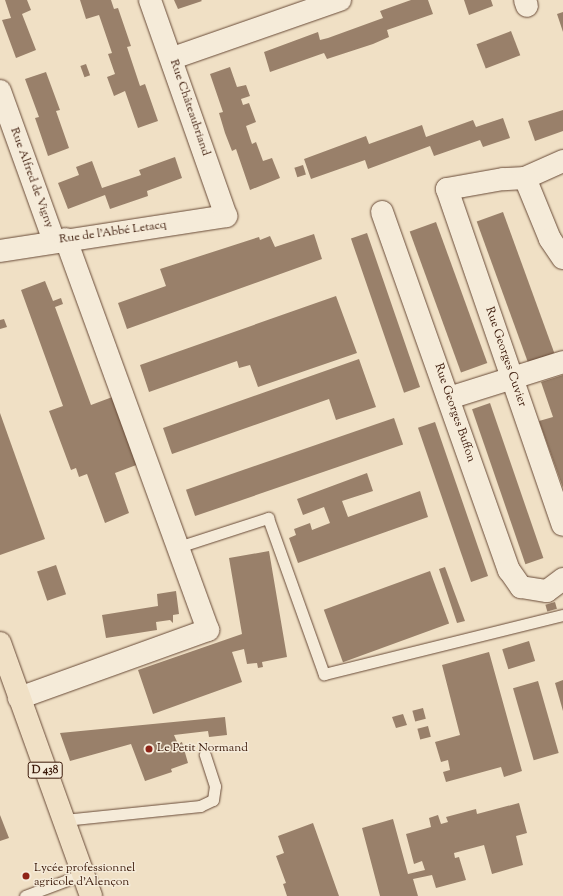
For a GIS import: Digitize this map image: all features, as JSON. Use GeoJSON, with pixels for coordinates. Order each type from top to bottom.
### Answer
{"type":"FeatureCollection","features":[{"type":"Feature","properties":{"kind":"main road","name":"D 438"},"geometry":{"type":"LineString","coordinates":[[0,643],[91,896]]}},
{"type":"Feature","properties":{"kind":"street","name":"Rue Châteaubriand"},"geometry":{"type":"LineString","coordinates":[[150,0],[173,58],[226,216]]}},
{"type":"Feature","properties":{"kind":"street"},"geometry":{"type":"LineString","coordinates":[[173,58],[340,0]]}},
{"type":"Feature","properties":{"kind":"street","name":"Rue Alfred de Vigny"},"geometry":{"type":"LineString","coordinates":[[0,91],[60,240],[178,547],[208,630],[19,698]]}},
{"type":"Feature","properties":{"kind":"street"},"geometry":{"type":"LineString","coordinates":[[563,161],[525,178],[550,239],[563,258]]}},
{"type":"Feature","properties":{"kind":"street","name":"Rue Georges Cuvier"},"geometry":{"type":"LineString","coordinates":[[525,178],[503,179],[447,189],[563,525]]}},
{"type":"Feature","properties":{"kind":"street","name":"Rue Georges Buffon"},"geometry":{"type":"LineString","coordinates":[[382,212],[509,570],[521,587],[555,585]]}},
{"type":"Feature","properties":{"kind":"street","name":"Rue de l'Abbé Letacq"},"geometry":{"type":"LineString","coordinates":[[0,251],[60,240],[226,216]]}},
{"type":"Feature","properties":{"kind":"street"},"geometry":{"type":"LineString","coordinates":[[449,398],[563,362]]}},
{"type":"Feature","properties":{"kind":"lane"},"geometry":{"type":"LineString","coordinates":[[178,547],[268,518],[324,674],[563,615]]}},
{"type":"Feature","properties":{"kind":"lane"},"geometry":{"type":"LineString","coordinates":[[64,820],[200,806],[213,800],[215,786],[205,755]]}},
{"type":"Feature","properties":{"kind":"lane"},"geometry":{"type":"LineString","coordinates":[[25,896],[83,874]]}},
{"type":"Feature","properties":{"kind":"building"},"geometry":{"type":"Polygon","coordinates":[[[5,0],[27,0],[31,10],[22,14],[36,50],[16,58],[2,20],[11,18],[5,0]]]}},
{"type":"Feature","properties":{"kind":"building"},"geometry":{"type":"Polygon","coordinates":[[[80,0],[111,0],[114,9],[118,8],[131,46],[127,47],[140,86],[145,84],[158,121],[138,128],[125,91],[114,96],[107,77],[115,74],[108,54],[112,53],[99,15],[86,19],[80,0]]]}},
{"type":"Feature","properties":{"kind":"building"},"geometry":{"type":"Polygon","coordinates":[[[174,0],[201,0],[202,1],[178,9],[174,0]]]}},
{"type":"Feature","properties":{"kind":"building"},"geometry":{"type":"Polygon","coordinates":[[[411,0],[428,0],[433,14],[387,30],[389,37],[373,44],[327,59],[324,53],[270,72],[264,52],[318,32],[320,40],[328,38],[383,18],[380,11],[411,0]]]}},
{"type":"Feature","properties":{"kind":"building"},"geometry":{"type":"Polygon","coordinates":[[[464,0],[491,0],[493,6],[469,15],[464,0]]]}},
{"type":"Feature","properties":{"kind":"building"},"geometry":{"type":"Polygon","coordinates":[[[563,12],[563,32],[557,14],[563,12]]]}},
{"type":"Feature","properties":{"kind":"building"},"geometry":{"type":"Polygon","coordinates":[[[511,31],[520,55],[486,69],[476,44],[511,31]]]}},
{"type":"Feature","properties":{"kind":"building"},"geometry":{"type":"Polygon","coordinates":[[[86,64],[90,75],[84,77],[80,66],[86,64]]]}},
{"type":"Feature","properties":{"kind":"building"},"geometry":{"type":"Polygon","coordinates":[[[230,67],[237,87],[246,85],[250,96],[241,99],[243,105],[249,103],[256,122],[246,126],[252,144],[256,142],[263,161],[272,158],[280,178],[250,190],[236,149],[232,151],[225,133],[219,113],[223,112],[210,74],[230,67]]]}},
{"type":"Feature","properties":{"kind":"building"},"geometry":{"type":"Polygon","coordinates":[[[46,72],[60,110],[56,111],[69,148],[48,156],[35,118],[39,117],[25,79],[46,72]]]}},
{"type":"Feature","properties":{"kind":"building"},"geometry":{"type":"Polygon","coordinates":[[[563,110],[563,131],[535,141],[528,121],[563,110]]]}},
{"type":"Feature","properties":{"kind":"building"},"geometry":{"type":"Polygon","coordinates":[[[503,118],[510,138],[483,147],[480,140],[434,156],[430,146],[368,169],[365,160],[311,179],[304,159],[366,136],[369,144],[422,125],[426,137],[473,120],[476,127],[503,118]]]}},
{"type":"Feature","properties":{"kind":"building"},"geometry":{"type":"Polygon","coordinates":[[[175,157],[182,178],[147,191],[148,196],[110,209],[105,195],[68,209],[58,183],[79,175],[76,167],[92,161],[102,188],[141,175],[139,170],[175,157]]]}},
{"type":"Feature","properties":{"kind":"building"},"geometry":{"type":"Polygon","coordinates":[[[303,165],[306,175],[297,177],[294,168],[303,165]]]}},
{"type":"Feature","properties":{"kind":"building"},"geometry":{"type":"Polygon","coordinates":[[[503,212],[554,353],[528,363],[477,222],[503,212]]]}},
{"type":"Feature","properties":{"kind":"building"},"geometry":{"type":"Polygon","coordinates":[[[436,222],[487,363],[461,373],[410,232],[436,222]]]}},
{"type":"Feature","properties":{"kind":"building"},"geometry":{"type":"Polygon","coordinates":[[[367,233],[420,387],[404,393],[351,239],[367,233]]]}},
{"type":"Feature","properties":{"kind":"building"},"geometry":{"type":"Polygon","coordinates":[[[314,234],[322,259],[127,329],[118,303],[166,286],[160,269],[259,237],[260,240],[270,236],[275,247],[314,234]]]}},
{"type":"Feature","properties":{"kind":"building"},"geometry":{"type":"Polygon","coordinates":[[[45,281],[53,301],[61,298],[63,304],[55,307],[91,405],[115,396],[139,464],[115,473],[129,513],[105,523],[87,474],[79,477],[76,468],[71,470],[49,411],[63,406],[21,290],[45,281]]]}},
{"type":"Feature","properties":{"kind":"building"},"geometry":{"type":"Polygon","coordinates":[[[336,296],[357,353],[258,387],[250,365],[239,368],[237,361],[149,392],[140,365],[336,296]]]}},
{"type":"Feature","properties":{"kind":"building"},"geometry":{"type":"Polygon","coordinates":[[[4,319],[7,327],[0,329],[0,320],[4,319]]]}},
{"type":"Feature","properties":{"kind":"building"},"geometry":{"type":"Polygon","coordinates":[[[359,359],[376,407],[336,420],[329,399],[172,454],[163,428],[359,359]]]}},
{"type":"Feature","properties":{"kind":"building"},"geometry":{"type":"Polygon","coordinates":[[[563,375],[563,488],[539,421],[553,417],[541,382],[563,375]]]}},
{"type":"Feature","properties":{"kind":"building"},"geometry":{"type":"Polygon","coordinates":[[[490,403],[543,558],[525,564],[472,409],[490,403]]]}},
{"type":"Feature","properties":{"kind":"building"},"geometry":{"type":"Polygon","coordinates":[[[0,413],[45,539],[0,555],[0,413]]]}},
{"type":"Feature","properties":{"kind":"building"},"geometry":{"type":"Polygon","coordinates":[[[394,418],[403,444],[195,516],[186,490],[394,418]]]}},
{"type":"Feature","properties":{"kind":"building"},"geometry":{"type":"Polygon","coordinates":[[[435,422],[488,576],[471,582],[418,428],[435,422]]]}},
{"type":"Feature","properties":{"kind":"building"},"geometry":{"type":"Polygon","coordinates":[[[367,473],[373,491],[342,501],[348,517],[420,491],[428,517],[298,563],[289,538],[296,535],[294,529],[310,523],[312,530],[330,523],[324,507],[303,515],[297,499],[367,473]]]}},
{"type":"Feature","properties":{"kind":"building"},"geometry":{"type":"Polygon","coordinates":[[[269,551],[287,657],[262,662],[263,667],[258,668],[257,663],[247,664],[244,649],[232,652],[242,682],[153,714],[138,670],[242,634],[229,558],[269,551]]]}},
{"type":"Feature","properties":{"kind":"building"},"geometry":{"type":"Polygon","coordinates":[[[56,565],[66,594],[47,601],[37,572],[56,565]]]}},
{"type":"Feature","properties":{"kind":"building"},"geometry":{"type":"Polygon","coordinates":[[[445,567],[465,621],[457,623],[439,569],[445,567]]]}},
{"type":"Feature","properties":{"kind":"building"},"geometry":{"type":"Polygon","coordinates":[[[430,571],[449,624],[343,662],[324,610],[430,571]]]}},
{"type":"Feature","properties":{"kind":"building"},"geometry":{"type":"Polygon","coordinates":[[[176,591],[179,614],[173,615],[173,623],[170,620],[156,622],[157,630],[106,638],[102,615],[158,606],[157,594],[176,591]]]}},
{"type":"Feature","properties":{"kind":"building"},"geometry":{"type":"Polygon","coordinates":[[[555,602],[557,609],[547,611],[545,605],[555,602]]]}},
{"type":"Feature","properties":{"kind":"building"},"geometry":{"type":"Polygon","coordinates":[[[529,641],[535,661],[508,669],[502,649],[529,641]]]}},
{"type":"Feature","properties":{"kind":"building"},"geometry":{"type":"Polygon","coordinates":[[[489,652],[522,771],[504,777],[501,767],[446,782],[443,772],[450,770],[448,760],[441,762],[435,742],[460,735],[442,665],[489,652]]]}},
{"type":"Feature","properties":{"kind":"building"},"geometry":{"type":"Polygon","coordinates":[[[563,680],[563,711],[555,683],[563,680]]]}},
{"type":"Feature","properties":{"kind":"building"},"geometry":{"type":"Polygon","coordinates":[[[538,681],[559,753],[534,760],[513,688],[538,681]]]}},
{"type":"Feature","properties":{"kind":"building"},"geometry":{"type":"Polygon","coordinates":[[[423,708],[426,719],[415,721],[412,711],[423,708]]]}},
{"type":"Feature","properties":{"kind":"building"},"geometry":{"type":"Polygon","coordinates":[[[403,714],[407,725],[396,728],[392,717],[403,714]]]}},
{"type":"Feature","properties":{"kind":"building"},"geometry":{"type":"Polygon","coordinates":[[[225,717],[227,735],[209,737],[208,731],[174,735],[178,744],[182,742],[188,763],[171,769],[172,772],[145,781],[131,744],[70,761],[60,733],[225,717]]]}},
{"type":"Feature","properties":{"kind":"building"},"geometry":{"type":"Polygon","coordinates":[[[428,726],[431,737],[420,739],[417,729],[428,726]]]}},
{"type":"Feature","properties":{"kind":"building"},"geometry":{"type":"Polygon","coordinates":[[[519,803],[527,833],[516,836],[523,865],[492,874],[484,845],[454,853],[455,858],[459,857],[466,880],[436,888],[432,875],[413,879],[418,896],[380,896],[362,828],[393,819],[408,874],[425,870],[422,861],[414,864],[406,834],[431,827],[429,818],[438,815],[441,824],[448,822],[446,817],[476,809],[477,814],[519,803]]]}},
{"type":"Feature","properties":{"kind":"building"},"geometry":{"type":"Polygon","coordinates":[[[0,815],[9,838],[0,841],[0,815]]]}},
{"type":"Feature","properties":{"kind":"building"},"geometry":{"type":"Polygon","coordinates":[[[313,823],[339,896],[287,896],[283,884],[286,883],[276,856],[284,853],[278,836],[313,823]]]}},
{"type":"Feature","properties":{"kind":"place","name":"Le Petit Normand"},"geometry":{"type":"Point","coordinates":[149,749]}},
{"type":"Feature","properties":{"kind":"place","name":"Lycée professionnel agricole d'Alençon"},"geometry":{"type":"Point","coordinates":[26,876]}}]}
